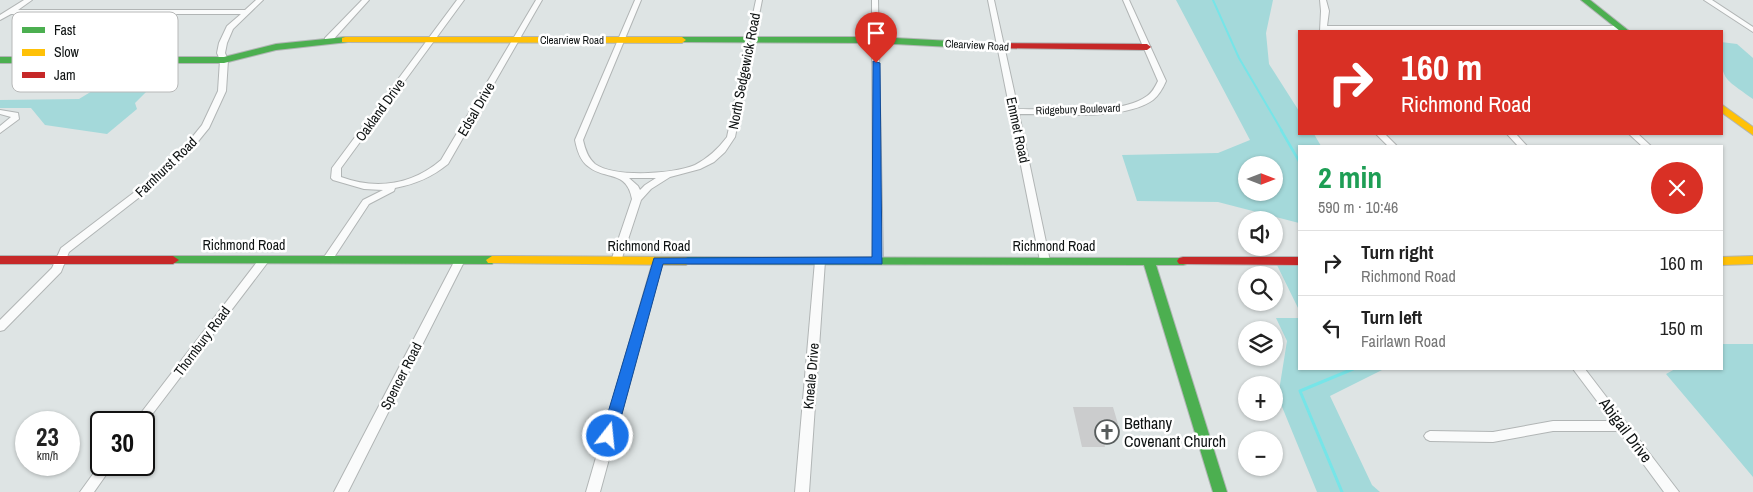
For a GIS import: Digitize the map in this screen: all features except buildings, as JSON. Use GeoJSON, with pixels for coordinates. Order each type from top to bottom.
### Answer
{"type":"FeatureCollection","features":[{"type":"Feature","properties":{"kind":"street"},"geometry":{"type":"LineString","coordinates":[[0,18],[29,0]]}},
{"type":"Feature","properties":{"kind":"street","name":"Farnhurst Road"},"geometry":{"type":"LineString","coordinates":[[0,327],[57,270],[65,250],[132,200],[184,153],[206,126],[222,91],[224,60],[221,53],[230,28],[260,0]]}},
{"type":"Feature","properties":{"kind":"street"},"geometry":{"type":"LineString","coordinates":[[328,40],[366,0]]}},
{"type":"Feature","properties":{"kind":"street","name":"Oakland Drive"},"geometry":{"type":"LineString","coordinates":[[388,186],[359,186],[336,178],[337,168],[461,0]]}},
{"type":"Feature","properties":{"kind":"street","name":"Edsal Drive"},"geometry":{"type":"LineString","coordinates":[[388,186],[401,185],[424,178],[445,162],[540,0]]}},
{"type":"Feature","properties":{"kind":"street"},"geometry":{"type":"LineString","coordinates":[[638,0],[579,140],[581,152],[591,166],[618,174],[644,176],[674,174]]}},
{"type":"Feature","properties":{"kind":"street","name":"North Sedgewick Road"},"geometry":{"type":"LineString","coordinates":[[674,174],[702,164],[717,154],[731,137],[759,0]]}},
{"type":"Feature","properties":{"kind":"street"},"geometry":{"type":"LineString","coordinates":[[876,0],[878,261]]}},
{"type":"Feature","properties":{"kind":"street","name":"Emmet Road"},"geometry":{"type":"LineString","coordinates":[[991,0],[1045,261]]}},
{"type":"Feature","properties":{"kind":"street","name":"Ridgebury Boulevard"},"geometry":{"type":"LineString","coordinates":[[1014,111],[1118,110],[1146,101],[1156,93],[1162,80],[1126,0]]}},
{"type":"Feature","properties":{"kind":"street"},"geometry":{"type":"LineString","coordinates":[[1323,0],[1325,11],[1323,30],[1623,30]]}},
{"type":"Feature","properties":{"kind":"street"},"geometry":{"type":"LineString","coordinates":[[1584,0],[1623,30]]}},
{"type":"Feature","properties":{"kind":"street"},"geometry":{"type":"LineString","coordinates":[[1708,0],[1753,30]]}},
{"type":"Feature","properties":{"kind":"street"},"geometry":{"type":"LineString","coordinates":[[10,12],[246,12]]}},
{"type":"Feature","properties":{"kind":"street","name":"Clearview Road"},"geometry":{"type":"LineString","coordinates":[[178,60],[224,60],[276,47],[328,40],[876,40],[1000,46],[1146,47]]}},
{"type":"Feature","properties":{"kind":"street"},"geometry":{"type":"LineString","coordinates":[[1723,109],[1753,132]]}},
{"type":"Feature","properties":{"kind":"street"},"geometry":{"type":"LineString","coordinates":[[0,112],[15,114],[15,119],[0,130]]}},
{"type":"Feature","properties":{"kind":"street"},"geometry":{"type":"LineString","coordinates":[[1381,135],[1392,145]]}},
{"type":"Feature","properties":{"kind":"street"},"geometry":{"type":"LineString","coordinates":[[1512,135],[1521,145]]}},
{"type":"Feature","properties":{"kind":"street"},"geometry":{"type":"LineString","coordinates":[[1634,135],[1646,145]]}},
{"type":"Feature","properties":{"kind":"street"},"geometry":{"type":"LineString","coordinates":[[618,174],[630,181],[636,188],[637,199]]}},
{"type":"Feature","properties":{"kind":"street"},"geometry":{"type":"LineString","coordinates":[[616,261],[637,199],[648,187],[674,174]]}},
{"type":"Feature","properties":{"kind":"street"},"geometry":{"type":"LineString","coordinates":[[327,260],[366,202],[401,185]]}},
{"type":"Feature","properties":{"kind":"street"},"geometry":{"type":"LineString","coordinates":[[359,186],[366,202]]}},
{"type":"Feature","properties":{"kind":"street","name":"Richmond Road"},"geometry":{"type":"LineString","coordinates":[[0,260],[1298,261]]}},
{"type":"Feature","properties":{"kind":"street","name":"Thornbury Road"},"geometry":{"type":"LineString","coordinates":[[148,411],[264,260]]}},
{"type":"Feature","properties":{"kind":"street","name":"Spencer Road"},"geometry":{"type":"LineString","coordinates":[[341,492],[460,260]]}},
{"type":"Feature","properties":{"kind":"street"},"geometry":{"type":"LineString","coordinates":[[1723,260],[1753,260]]}},
{"type":"Feature","properties":{"kind":"street"},"geometry":{"type":"LineString","coordinates":[[593,492],[658,261]]}},
{"type":"Feature","properties":{"kind":"street","name":"Kneale Drive"},"geometry":{"type":"LineString","coordinates":[[802,492],[820,261]]}},
{"type":"Feature","properties":{"kind":"street"},"geometry":{"type":"LineString","coordinates":[[1149,261],[1180,369],[1220,492]]}},
{"type":"Feature","properties":{"kind":"street","name":"Abigail Drive"},"geometry":{"type":"LineString","coordinates":[[1580,370],[1672,492]]}},
{"type":"Feature","properties":{"kind":"street"},"geometry":{"type":"LineString","coordinates":[[1430,436],[1493,437],[1553,426],[1623,426]]}},
{"type":"Feature","properties":{"kind":"street"},"geometry":{"type":"LineString","coordinates":[[87,492],[99,476]]}},
{"type":"Feature","properties":{"kind":"shaded area"},"geometry":{"type":"Polygon","coordinates":[[[1176,0],[1273,0],[1266,33],[1269,64],[1298,109],[1298,135],[1315,135],[1320,145],[1298,145],[1298,223],[1283,219],[1283,211],[1253,211],[1218,202],[1137,201],[1122,155],[1218,153],[1250,140],[1176,0]]]}},
{"type":"Feature","properties":{"kind":"shaded area"},"geometry":{"type":"Polygon","coordinates":[[[1723,42],[1737,44],[1753,58],[1753,99],[1726,77],[1723,71],[1723,42]]]}},
{"type":"Feature","properties":{"kind":"shaded area"},"geometry":{"type":"Polygon","coordinates":[[[90,92],[146,92],[135,103],[137,109],[107,134],[45,125],[31,108],[0,108],[0,100],[79,99],[90,92]]]}},
{"type":"Feature","properties":{"kind":"shaded area"},"geometry":{"type":"Polygon","coordinates":[[[1275,261],[1298,261],[1298,308],[1283,277],[1283,266],[1277,266],[1275,261]]]}},
{"type":"Feature","properties":{"kind":"shaded area"},"geometry":{"type":"Polygon","coordinates":[[[1276,318],[1298,318],[1298,370],[1382,370],[1330,396],[1372,485],[1380,492],[1317,492],[1283,409],[1283,376],[1281,376],[1287,341],[1283,333],[1283,321],[1277,321],[1276,318]]]}},
{"type":"Feature","properties":{"kind":"shaded area"},"geometry":{"type":"Polygon","coordinates":[[[1723,344],[1753,344],[1753,477],[1666,374],[1673,370],[1723,370],[1723,344]]]}},
{"type":"Feature","properties":{"kind":"waterway"},"geometry":{"type":"LineString","coordinates":[[1213,0],[1239,58],[1282,131]]}},
{"type":"Feature","properties":{"kind":"waterway"},"geometry":{"type":"LineString","coordinates":[[1281,130],[1298,159]]}},
{"type":"Feature","properties":{"kind":"waterway"},"geometry":{"type":"LineString","coordinates":[[1342,492],[1300,391],[1351,370]]}},
{"type":"Feature","properties":{"kind":"traffic: fast"},"geometry":{"type":"LineString","coordinates":[[1585,0],[1624,30]]}},
{"type":"Feature","properties":{"kind":"traffic: fast"},"geometry":{"type":"LineString","coordinates":[[178,60],[224,60],[276,47],[345,40]]}},
{"type":"Feature","properties":{"kind":"traffic: fast"},"geometry":{"type":"LineString","coordinates":[[682,40],[876,40],[989,46]]}},
{"type":"Feature","properties":{"kind":"traffic: fast"},"geometry":{"type":"LineString","coordinates":[[0,60],[12,60]]}},
{"type":"Feature","properties":{"kind":"traffic: fast"},"geometry":{"type":"LineString","coordinates":[[173,260],[492,260]]}},
{"type":"Feature","properties":{"kind":"traffic: fast"},"geometry":{"type":"LineString","coordinates":[[686,261],[1183,261]]}},
{"type":"Feature","properties":{"kind":"traffic: fast"},"geometry":{"type":"LineString","coordinates":[[1149,261],[1220,492]]}},
{"type":"Feature","properties":{"kind":"traffic: slow"},"geometry":{"type":"LineString","coordinates":[[345,40],[682,40]]}},
{"type":"Feature","properties":{"kind":"traffic: slow"},"geometry":{"type":"LineString","coordinates":[[1723,109],[1753,132]]}},
{"type":"Feature","properties":{"kind":"traffic: slow"},"geometry":{"type":"LineString","coordinates":[[492,260],[686,261]]}},
{"type":"Feature","properties":{"kind":"traffic: slow"},"geometry":{"type":"LineString","coordinates":[[1723,261],[1753,260]]}},
{"type":"Feature","properties":{"kind":"traffic: jam"},"geometry":{"type":"LineString","coordinates":[[989,46],[1147,47]]}},
{"type":"Feature","properties":{"kind":"traffic: jam"},"geometry":{"type":"LineString","coordinates":[[0,260],[173,260]]}},
{"type":"Feature","properties":{"kind":"traffic: jam"},"geometry":{"type":"LineString","coordinates":[[1183,261],[1298,261]]}},
{"type":"Feature","properties":{"kind":"place","name":"Bethany Covenant Church"},"geometry":{"type":"Point","coordinates":[1107,432]}},
{"type":"Feature","properties":{"kind":"route"},"geometry":{"type":"LineString","coordinates":[[608,436],[658,261],[878,261],[876,63]]}}]}
